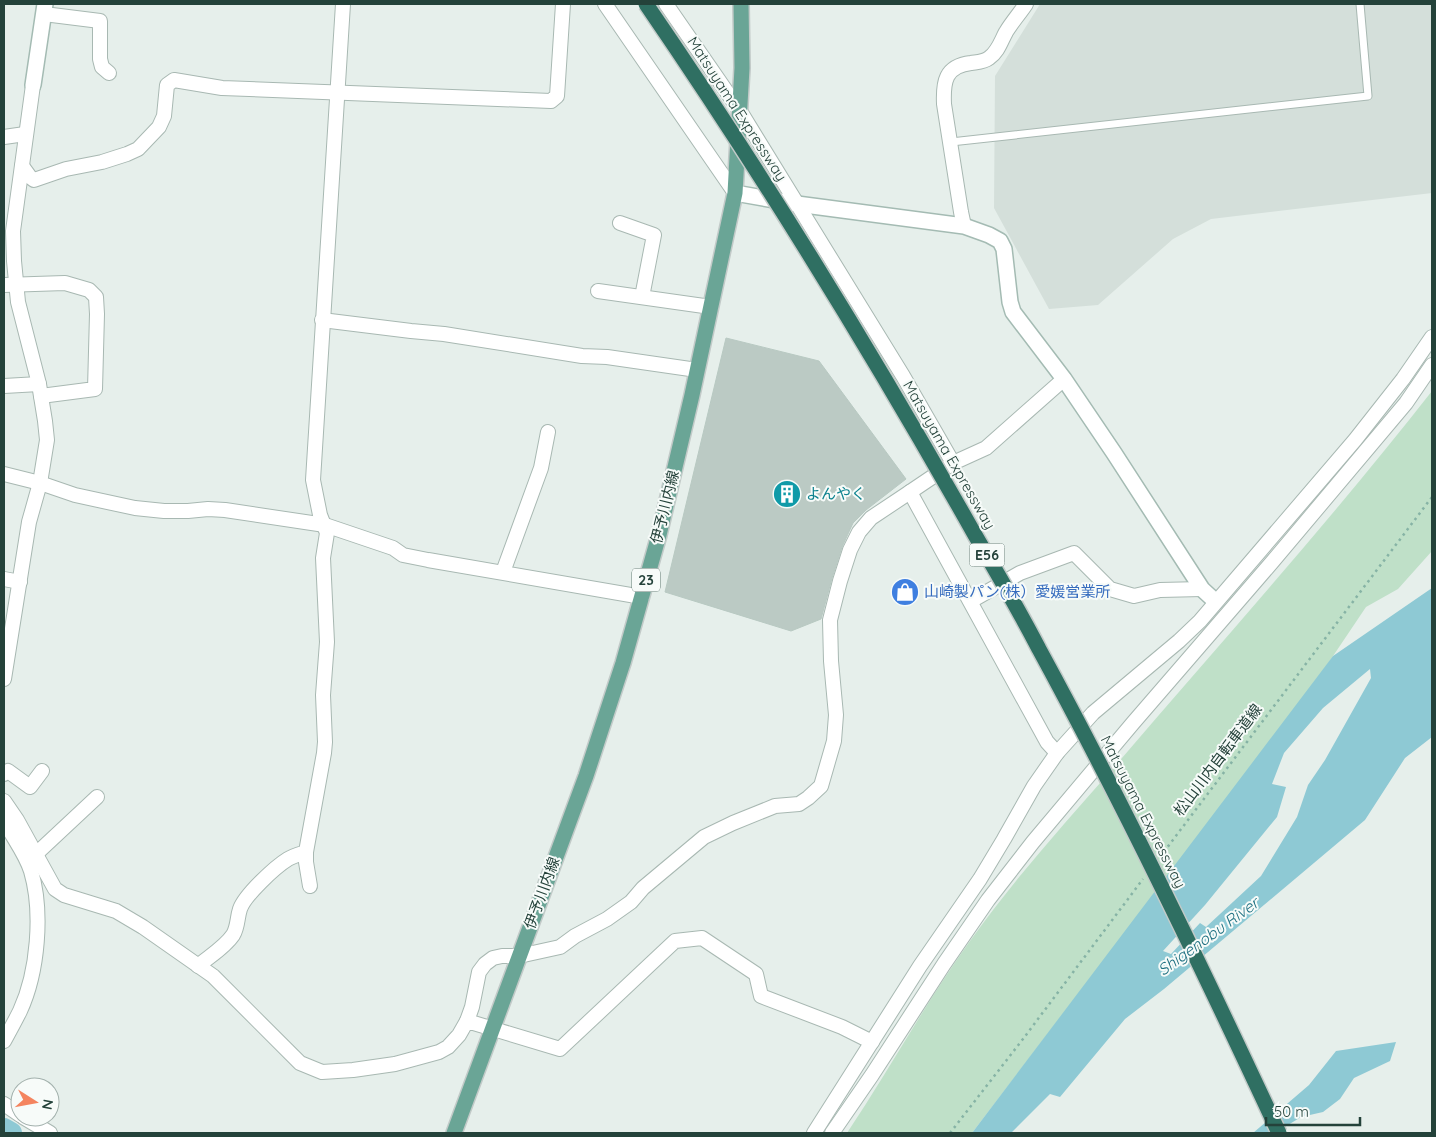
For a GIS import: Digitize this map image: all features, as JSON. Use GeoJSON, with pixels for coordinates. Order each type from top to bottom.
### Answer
{"type":"FeatureCollection","features":[{"type":"Feature","properties":{"kind":"highway","name":"Matsuyama Expressway"},"geometry":{"type":"LineString","coordinates":[[646,4],[739,142],[808,252],[926,448],[1034,639],[1136,834],[1279,1133]]}},
{"type":"Feature","properties":{"kind":"main road","name":"伊予川内線"},"geometry":{"type":"LineString","coordinates":[[454,1133],[586,776],[624,663],[661,525],[735,193],[742,68],[740,4]]}},
{"type":"Feature","properties":{"kind":"street"},"geometry":{"type":"LineString","coordinates":[[310,886],[306,852],[324,753],[323,695],[327,642],[323,558],[327,533],[316,498],[313,480],[343,4]]}},
{"type":"Feature","properties":{"kind":"street"},"geometry":{"type":"LineString","coordinates":[[22,166],[34,180],[66,169],[102,162],[138,149],[159,127],[164,116],[167,85],[174,80],[222,88],[551,102],[557,96],[563,4]]}},
{"type":"Feature","properties":{"kind":"street"},"geometry":{"type":"LineString","coordinates":[[605,4],[735,193],[797,204],[964,226],[1000,241],[1004,248],[1010,302],[1013,312],[1064,379],[1202,589],[1215,602]]}},
{"type":"Feature","properties":{"kind":"street"},"geometry":{"type":"LineString","coordinates":[[666,4],[740,112],[903,376],[953,463]]}},
{"type":"Feature","properties":{"kind":"street"},"geometry":{"type":"LineString","coordinates":[[964,226],[943,88],[952,69],[962,64],[988,59],[996,51],[1006,32],[1026,4]]}},
{"type":"Feature","properties":{"kind":"street"},"geometry":{"type":"LineString","coordinates":[[4,679],[29,522],[40,483],[47,440],[40,390],[18,302],[10,285],[14,261],[13,231],[25,134],[45,9],[100,21],[100,59],[102,67],[109,74]]}},
{"type":"Feature","properties":{"kind":"street"},"geometry":{"type":"LineString","coordinates":[[4,137],[25,134]]}},
{"type":"Feature","properties":{"kind":"street"},"geometry":{"type":"LineString","coordinates":[[620,223],[654,235],[642,297]]}},
{"type":"Feature","properties":{"kind":"street"},"geometry":{"type":"LineString","coordinates":[[4,386],[40,390],[95,389],[96,297],[89,290],[65,283],[10,285]]}},
{"type":"Feature","properties":{"kind":"street"},"geometry":{"type":"LineString","coordinates":[[598,291],[711,307]]}},
{"type":"Feature","properties":{"kind":"street"},"geometry":{"type":"LineString","coordinates":[[322,320],[444,334],[582,356],[607,357],[697,370]]}},
{"type":"Feature","properties":{"kind":"street"},"geometry":{"type":"LineString","coordinates":[[814,1133],[920,966],[980,879],[1034,786],[1057,753],[1093,713],[1200,621],[1356,440],[1403,379],[1432,337]]}},
{"type":"Feature","properties":{"kind":"street"},"geometry":{"type":"LineString","coordinates":[[832,1133],[944,964],[1033,842],[1406,402],[1432,365]]}},
{"type":"Feature","properties":{"kind":"street"},"geometry":{"type":"LineString","coordinates":[[4,801],[17,820],[55,889],[64,894],[116,911],[143,927],[213,976],[300,1063],[322,1072],[353,1070],[395,1064],[439,1052],[448,1047],[459,1035],[472,1007],[480,972],[485,964],[493,958],[519,956],[560,947],[575,936],[607,919],[631,902],[643,888],[704,837],[775,806],[799,804],[821,786],[834,741],[836,715],[831,660],[830,620],[850,550],[859,532],[871,518],[953,463],[986,448],[1064,379]]}},
{"type":"Feature","properties":{"kind":"street"},"geometry":{"type":"LineString","coordinates":[[503,572],[541,468],[548,432]]}},
{"type":"Feature","properties":{"kind":"street"},"geometry":{"type":"LineString","coordinates":[[4,474],[40,483],[75,495],[135,508],[164,511],[225,510],[324,525],[393,548],[403,555],[642,597]]}},
{"type":"Feature","properties":{"kind":"street"},"geometry":{"type":"LineString","coordinates":[[910,492],[1047,742],[1057,753]]}},
{"type":"Feature","properties":{"kind":"street"},"geometry":{"type":"LineString","coordinates":[[971,601],[1020,573],[1074,553],[1110,589],[1126,594],[1134,596],[1160,590],[1202,589]]}},
{"type":"Feature","properties":{"kind":"street"},"geometry":{"type":"LineString","coordinates":[[4,579],[20,582]]}},
{"type":"Feature","properties":{"kind":"street"},"geometry":{"type":"LineString","coordinates":[[4,774],[8,771],[30,786],[42,771]]}},
{"type":"Feature","properties":{"kind":"street"},"geometry":{"type":"LineString","coordinates":[[36,854],[97,797]]}},
{"type":"Feature","properties":{"kind":"street"},"geometry":{"type":"LineString","coordinates":[[4,820],[20,847],[30,870],[36,894],[37,920],[36,945],[28,990],[21,1010],[4,1042]]}},
{"type":"Feature","properties":{"kind":"street"},"geometry":{"type":"LineString","coordinates":[[198,966],[228,941],[234,933],[240,908],[248,896],[276,868],[289,859],[306,852]]}},
{"type":"Feature","properties":{"kind":"street"},"geometry":{"type":"LineString","coordinates":[[467,1021],[560,1049],[675,941],[702,938],[756,974],[761,996],[842,1027],[872,1042]]}},
{"type":"Feature","properties":{"kind":"lane"},"geometry":{"type":"LineString","coordinates":[[951,142],[1368,96],[1360,4]]}},
{"type":"Feature","properties":{"kind":"path","name":"松山川内自転車道線"},"geometry":{"type":"LineString","coordinates":[[1157,860],[1432,497]]}},
{"type":"Feature","properties":{"kind":"path"},"geometry":{"type":"LineString","coordinates":[[950,1133],[1146,876]]}},
{"type":"Feature","properties":{"kind":"shaded area"},"geometry":{"type":"Polygon","coordinates":[[[1040,4],[1432,4],[1432,193],[1211,219],[1173,239],[1098,305],[1049,309],[994,208],[995,76],[1040,4]]]}},
{"type":"Feature","properties":{"kind":"green space"},"geometry":{"type":"Polygon","coordinates":[[[1432,391],[1432,551],[1398,589],[1366,607],[1327,665],[1214,816],[972,1133],[847,1133],[954,964],[1004,895],[1316,533],[1432,391]]]}},
{"type":"Feature","properties":{"kind":"water","name":"Shigenobu River"},"geometry":{"type":"Polygon","coordinates":[[[1432,588],[1432,737],[1405,758],[1365,820],[1164,989],[1125,1019],[1060,1097],[1050,1094],[1011,1133],[972,1133],[1333,656],[1432,588]],[[1370,669],[1323,708],[1284,753],[1272,784],[1286,787],[1277,817],[1205,905],[1163,951],[1171,954],[1200,923],[1206,927],[1261,876],[1297,817],[1308,785],[1325,760],[1371,678],[1370,669]]]}},
{"type":"Feature","properties":{"kind":"water"},"geometry":{"type":"Polygon","coordinates":[[[1396,1042],[1390,1061],[1354,1078],[1340,1099],[1323,1112],[1301,1117],[1275,1133],[1253,1133],[1309,1085],[1336,1051],[1396,1042]]]}},
{"type":"Feature","properties":{"kind":"building","name":"よんやく"},"geometry":{"type":"Polygon","coordinates":[[[726,338],[819,361],[906,479],[866,510],[853,523],[842,547],[821,619],[791,631],[665,592],[726,338]]]}},
{"type":"Feature","properties":{"kind":"waterway"},"geometry":{"type":"LineString","coordinates":[[4,1129],[11,1133]]}},
{"type":"Feature","properties":{"kind":"place","name":"よんやく"},"geometry":{"type":"Point","coordinates":[787,494]}},
{"type":"Feature","properties":{"kind":"place","name":"山崎製パン(株）愛媛営業所"},"geometry":{"type":"Point","coordinates":[905,592]}}]}
